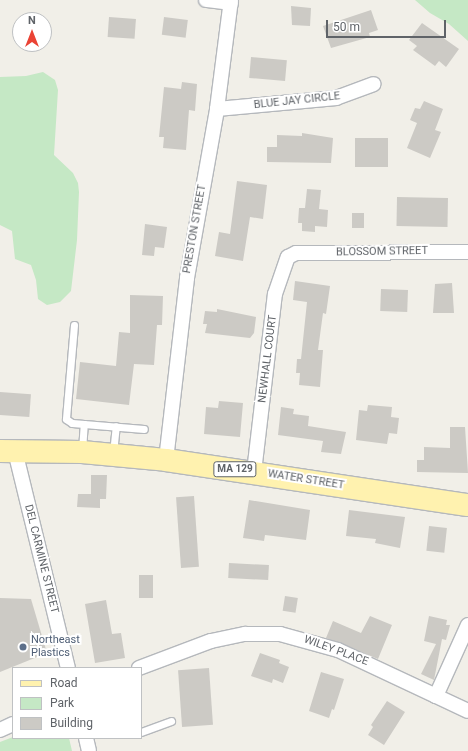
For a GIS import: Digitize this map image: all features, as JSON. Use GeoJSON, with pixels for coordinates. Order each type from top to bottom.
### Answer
{"type":"FeatureCollection","features":[{"type":"Feature","properties":{"kind":"main road","name":"WATER STREET"},"geometry":{"type":"LineString","coordinates":[[7,451],[82,452],[166,460],[468,505]]}},
{"type":"Feature","properties":{"kind":"street"},"geometry":{"type":"LineString","coordinates":[[206,0],[231,2]]}},
{"type":"Feature","properties":{"kind":"street","name":"PRESTON STREET"},"geometry":{"type":"LineString","coordinates":[[166,460],[187,278],[217,109],[231,2]]}},
{"type":"Feature","properties":{"kind":"street","name":"BLUE JAY CIRCLE"},"geometry":{"type":"LineString","coordinates":[[217,109],[336,98],[374,84]]}},
{"type":"Feature","properties":{"kind":"street","name":"BLOSSOM STREET"},"geometry":{"type":"LineString","coordinates":[[296,253],[468,252]]}},
{"type":"Feature","properties":{"kind":"street","name":"NEWHALL COURT"},"geometry":{"type":"LineString","coordinates":[[254,472],[276,291],[286,261],[290,255],[296,253]]}},
{"type":"Feature","properties":{"kind":"street","name":"DEL CARMINE STREET"},"geometry":{"type":"LineString","coordinates":[[7,451],[68,667]]}},
{"type":"Feature","properties":{"kind":"street"},"geometry":{"type":"LineString","coordinates":[[436,696],[468,625]]}},
{"type":"Feature","properties":{"kind":"street","name":"WILEY PLACE"},"geometry":{"type":"LineString","coordinates":[[142,667],[211,642],[245,634],[280,634],[338,650],[468,711]]}},
{"type":"Feature","properties":{"kind":"street"},"geometry":{"type":"LineString","coordinates":[[0,730],[12,724]]}},
{"type":"Feature","properties":{"kind":"street"},"geometry":{"type":"LineString","coordinates":[[86,739],[89,751]]}},
{"type":"Feature","properties":{"kind":"lane"},"geometry":{"type":"LineString","coordinates":[[74,325],[65,415],[69,422],[144,428]]}},
{"type":"Feature","properties":{"kind":"lane"},"geometry":{"type":"LineString","coordinates":[[82,452],[84,424]]}},
{"type":"Feature","properties":{"kind":"lane"},"geometry":{"type":"LineString","coordinates":[[113,455],[116,426]]}},
{"type":"Feature","properties":{"kind":"lane"},"geometry":{"type":"LineString","coordinates":[[142,732],[171,721]]}},
{"type":"Feature","properties":{"kind":"green space"},"geometry":{"type":"Polygon","coordinates":[[[415,0],[468,0],[468,41],[449,24],[430,13],[415,0]]]}},
{"type":"Feature","properties":{"kind":"green space"},"geometry":{"type":"Polygon","coordinates":[[[43,72],[55,80],[58,90],[54,155],[73,173],[78,183],[79,192],[77,240],[71,291],[60,302],[47,305],[38,299],[36,280],[31,265],[15,259],[12,231],[0,225],[0,77],[26,76],[43,72]]]}},
{"type":"Feature","properties":{"kind":"green space"},"geometry":{"type":"Polygon","coordinates":[[[12,737],[12,739],[69,739],[72,751],[0,751],[0,742],[12,737]]]}},
{"type":"Feature","properties":{"kind":"building"},"geometry":{"type":"Polygon","coordinates":[[[291,6],[311,8],[310,26],[292,25],[291,6]]]}},
{"type":"Feature","properties":{"kind":"building"},"geometry":{"type":"Polygon","coordinates":[[[371,10],[378,30],[369,33],[370,37],[331,48],[323,26],[371,10]]]}},
{"type":"Feature","properties":{"kind":"building"},"geometry":{"type":"Polygon","coordinates":[[[109,17],[136,19],[135,39],[108,37],[109,17]]]}},
{"type":"Feature","properties":{"kind":"building"},"geometry":{"type":"Polygon","coordinates":[[[164,17],[188,20],[186,38],[162,35],[164,17]]]}},
{"type":"Feature","properties":{"kind":"building"},"geometry":{"type":"Polygon","coordinates":[[[422,23],[459,49],[446,67],[439,61],[435,66],[413,50],[417,46],[409,40],[422,23]]]}},
{"type":"Feature","properties":{"kind":"building"},"geometry":{"type":"Polygon","coordinates":[[[251,57],[287,60],[285,81],[249,78],[251,57]]]}},
{"type":"Feature","properties":{"kind":"building"},"geometry":{"type":"Polygon","coordinates":[[[182,82],[197,84],[195,111],[189,110],[186,150],[163,148],[164,137],[159,137],[164,87],[181,89],[182,82]]]}},
{"type":"Feature","properties":{"kind":"building"},"geometry":{"type":"Polygon","coordinates":[[[424,101],[443,109],[435,130],[441,132],[430,158],[407,148],[417,123],[410,120],[415,108],[420,109],[424,101]]]}},
{"type":"Feature","properties":{"kind":"building"},"geometry":{"type":"Polygon","coordinates":[[[302,133],[333,138],[331,163],[267,162],[267,147],[277,147],[277,135],[302,136],[302,133]]]}},
{"type":"Feature","properties":{"kind":"building"},"geometry":{"type":"Polygon","coordinates":[[[355,138],[388,138],[388,167],[355,167],[355,138]]]}},
{"type":"Feature","properties":{"kind":"building"},"geometry":{"type":"Polygon","coordinates":[[[237,181],[267,185],[263,219],[250,217],[243,261],[215,256],[219,232],[230,234],[237,181]]]}},
{"type":"Feature","properties":{"kind":"building"},"geometry":{"type":"Polygon","coordinates":[[[307,189],[321,190],[319,209],[328,210],[327,227],[315,226],[315,232],[302,231],[302,223],[298,223],[299,208],[305,208],[307,189]]]}},
{"type":"Feature","properties":{"kind":"building"},"geometry":{"type":"Polygon","coordinates":[[[397,197],[448,198],[447,227],[396,226],[397,197]]]}},
{"type":"Feature","properties":{"kind":"building"},"geometry":{"type":"Polygon","coordinates":[[[352,213],[364,213],[364,228],[352,228],[352,213]]]}},
{"type":"Feature","properties":{"kind":"building"},"geometry":{"type":"Polygon","coordinates":[[[145,224],[167,227],[164,248],[155,247],[154,256],[142,255],[145,224]]]}},
{"type":"Feature","properties":{"kind":"building"},"geometry":{"type":"Polygon","coordinates":[[[295,281],[330,286],[326,314],[323,313],[318,350],[323,350],[320,387],[299,385],[300,373],[296,373],[297,359],[301,359],[307,302],[293,300],[295,281]]]}},
{"type":"Feature","properties":{"kind":"building"},"geometry":{"type":"Polygon","coordinates":[[[452,283],[454,313],[433,313],[435,284],[452,283]]]}},
{"type":"Feature","properties":{"kind":"building"},"geometry":{"type":"Polygon","coordinates":[[[381,289],[408,290],[407,312],[380,311],[381,289]]]}},
{"type":"Feature","properties":{"kind":"building"},"geometry":{"type":"Polygon","coordinates":[[[130,295],[163,296],[162,325],[157,325],[154,365],[134,364],[129,405],[76,399],[80,362],[116,366],[119,332],[130,333],[130,295]]]}},
{"type":"Feature","properties":{"kind":"building"},"geometry":{"type":"Polygon","coordinates":[[[217,309],[256,317],[254,333],[250,338],[205,333],[207,324],[203,324],[205,311],[217,312],[217,309]]]}},
{"type":"Feature","properties":{"kind":"building"},"geometry":{"type":"Polygon","coordinates":[[[0,392],[31,394],[29,417],[0,415],[0,392]]]}},
{"type":"Feature","properties":{"kind":"building"},"geometry":{"type":"Polygon","coordinates":[[[219,401],[243,403],[240,437],[204,434],[206,407],[218,408],[219,401]]]}},
{"type":"Feature","properties":{"kind":"building"},"geometry":{"type":"Polygon","coordinates":[[[368,405],[392,407],[391,417],[399,418],[397,434],[389,433],[387,444],[356,440],[359,410],[367,411],[368,405]]]}},
{"type":"Feature","properties":{"kind":"building"},"geometry":{"type":"Polygon","coordinates":[[[281,407],[294,409],[293,414],[309,416],[308,426],[346,432],[341,454],[321,452],[323,441],[278,435],[281,407]]]}},
{"type":"Feature","properties":{"kind":"building"},"geometry":{"type":"Polygon","coordinates":[[[450,427],[465,427],[468,473],[417,472],[417,460],[424,460],[424,447],[450,448],[450,427]]]}},
{"type":"Feature","properties":{"kind":"building"},"geometry":{"type":"Polygon","coordinates":[[[91,475],[107,475],[106,499],[100,499],[100,508],[77,507],[78,494],[91,494],[91,475]]]}},
{"type":"Feature","properties":{"kind":"building"},"geometry":{"type":"Polygon","coordinates":[[[194,496],[199,567],[181,568],[176,497],[194,496]]]}},
{"type":"Feature","properties":{"kind":"building"},"geometry":{"type":"Polygon","coordinates":[[[249,500],[310,510],[306,540],[265,535],[264,541],[243,538],[249,500]]]}},
{"type":"Feature","properties":{"kind":"building"},"geometry":{"type":"Polygon","coordinates":[[[349,510],[405,517],[400,548],[375,543],[376,539],[346,536],[349,510]]]}},
{"type":"Feature","properties":{"kind":"building"},"geometry":{"type":"Polygon","coordinates":[[[429,526],[447,528],[444,553],[426,551],[429,526]]]}},
{"type":"Feature","properties":{"kind":"building"},"geometry":{"type":"Polygon","coordinates":[[[229,563],[269,565],[268,580],[228,578],[229,563]]]}},
{"type":"Feature","properties":{"kind":"building"},"geometry":{"type":"Polygon","coordinates":[[[139,575],[153,575],[153,598],[139,598],[139,575]]]}},
{"type":"Feature","properties":{"kind":"building"},"geometry":{"type":"Polygon","coordinates":[[[285,596],[298,598],[295,613],[283,611],[285,596]]]}},
{"type":"Feature","properties":{"kind":"building"},"geometry":{"type":"Polygon","coordinates":[[[0,598],[31,599],[47,653],[0,672],[0,598]]]}},
{"type":"Feature","properties":{"kind":"building"},"geometry":{"type":"Polygon","coordinates":[[[106,600],[112,634],[121,633],[125,658],[95,663],[85,604],[106,600]]]}},
{"type":"Feature","properties":{"kind":"building"},"geometry":{"type":"Polygon","coordinates":[[[370,616],[392,625],[378,659],[326,638],[333,621],[361,633],[370,616]]]}},
{"type":"Feature","properties":{"kind":"building"},"geometry":{"type":"Polygon","coordinates":[[[429,616],[447,620],[446,625],[450,625],[446,640],[442,639],[434,680],[421,674],[436,644],[424,641],[429,616]]]}},
{"type":"Feature","properties":{"kind":"building"},"geometry":{"type":"Polygon","coordinates":[[[260,653],[280,660],[279,663],[289,667],[283,683],[273,679],[272,683],[251,676],[260,653]]]}},
{"type":"Feature","properties":{"kind":"building"},"geometry":{"type":"Polygon","coordinates":[[[209,668],[213,725],[182,727],[178,670],[209,668]]]}},
{"type":"Feature","properties":{"kind":"building"},"geometry":{"type":"Polygon","coordinates":[[[321,672],[344,679],[334,710],[332,709],[329,718],[309,711],[321,672]]]}},
{"type":"Feature","properties":{"kind":"building"},"geometry":{"type":"Polygon","coordinates":[[[387,701],[405,712],[384,745],[368,735],[373,727],[371,725],[387,701]]]}},
{"type":"Feature","properties":{"kind":"place","name":"Northeast Plastics"},"geometry":{"type":"Point","coordinates":[23,647]}}]}
